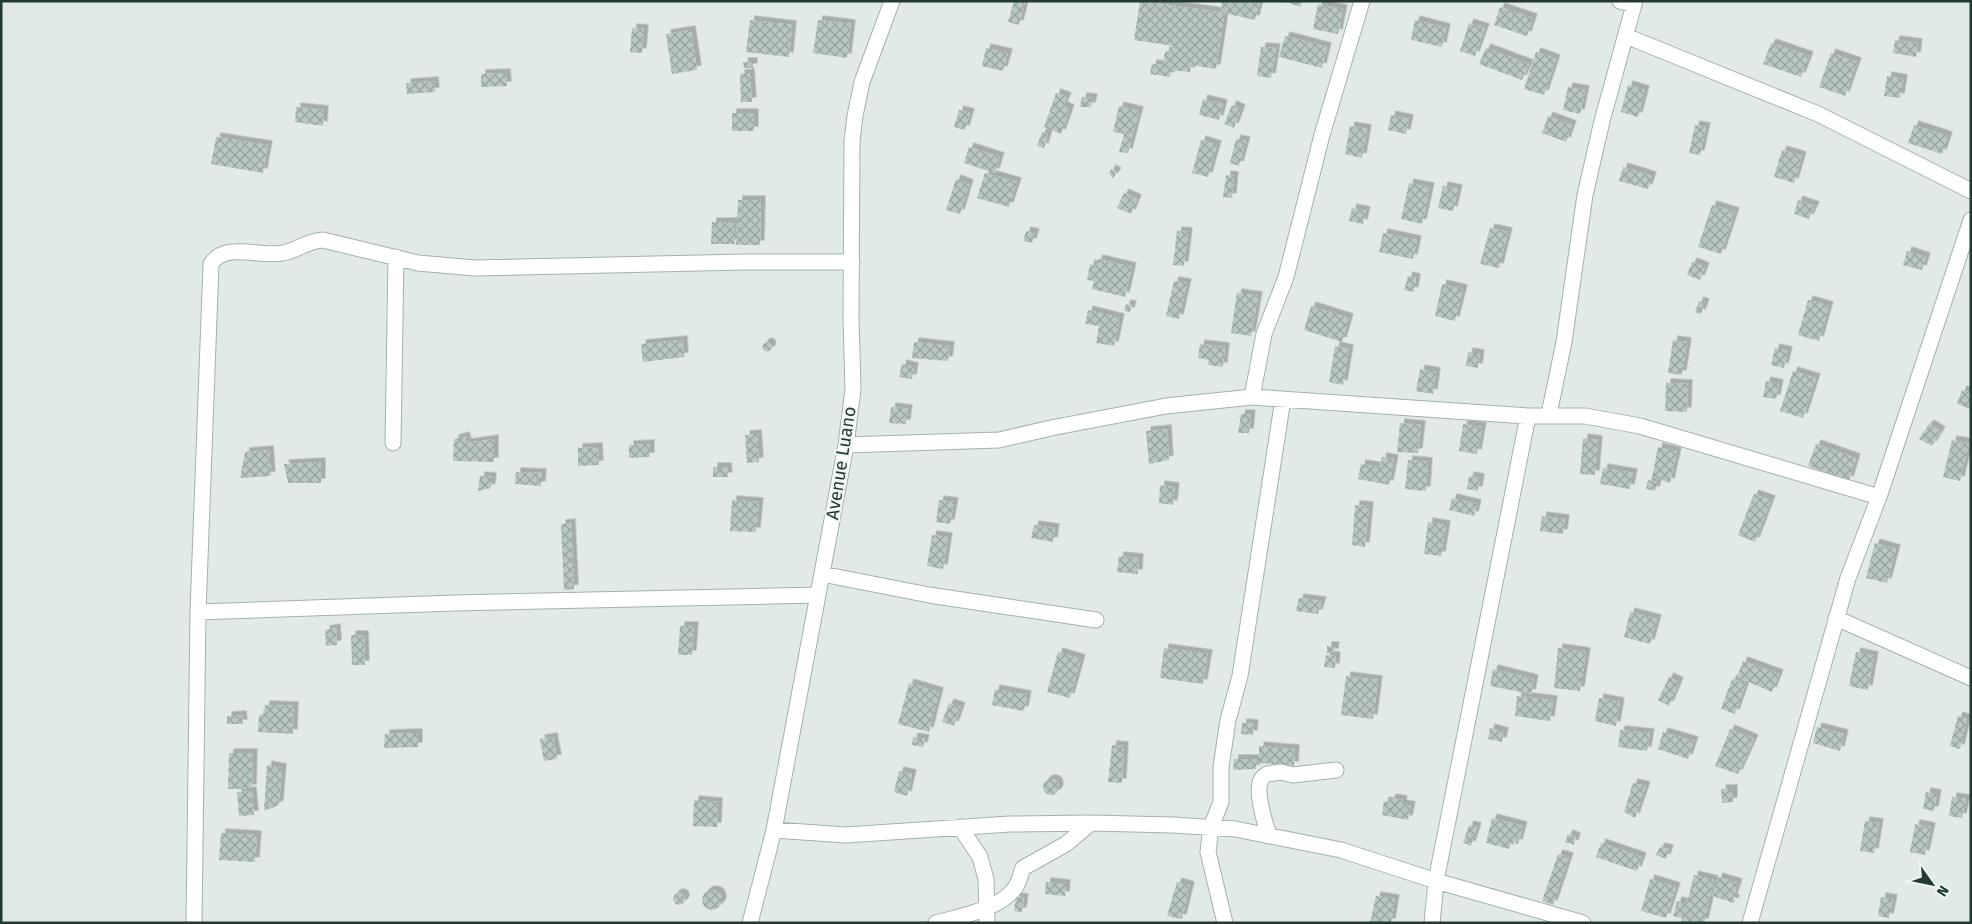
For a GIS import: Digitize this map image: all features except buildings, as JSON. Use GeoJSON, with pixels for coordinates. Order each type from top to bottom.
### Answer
{"type":"FeatureCollection","features":[{"type":"Feature","properties":{"kind":"street","name":"Avenue Luano"},"geometry":{"type":"LineString","coordinates":[[750,923],[774,830],[846,445],[853,389],[852,141],[862,82],[892,1]]}},
{"type":"Feature","properties":{"kind":"street"},"geometry":{"type":"LineString","coordinates":[[1252,397],[1264,334],[1286,277],[1320,144],[1362,1]]}},
{"type":"Feature","properties":{"kind":"street"},"geometry":{"type":"LineString","coordinates":[[1549,414],[1564,342],[1585,194],[1602,121],[1626,36],[1630,2]]}},
{"type":"Feature","properties":{"kind":"street"},"geometry":{"type":"LineString","coordinates":[[1626,36],[1818,114],[1971,191]]}},
{"type":"Feature","properties":{"kind":"street"},"geometry":{"type":"LineString","coordinates":[[1750,923],[1848,578],[1879,496],[1971,220]]}},
{"type":"Feature","properties":{"kind":"street"},"geometry":{"type":"LineString","coordinates":[[194,923],[198,612],[211,264],[215,257],[226,251],[274,255],[286,253],[312,241],[340,244],[418,263],[475,268],[745,262],[852,262]]}},
{"type":"Feature","properties":{"kind":"street"},"geometry":{"type":"LineString","coordinates":[[393,443],[396,257]]}},
{"type":"Feature","properties":{"kind":"street"},"geometry":{"type":"LineString","coordinates":[[846,445],[999,440],[1166,406],[1252,397],[1528,416],[1549,414],[1585,416],[1640,426],[1879,496]]}},
{"type":"Feature","properties":{"kind":"street"},"geometry":{"type":"LineString","coordinates":[[1225,923],[1208,852],[1211,828],[1220,802],[1221,767],[1228,720],[1240,676],[1283,399]]}},
{"type":"Feature","properties":{"kind":"street"},"geometry":{"type":"LineString","coordinates":[[1432,923],[1436,881],[1528,416]]}},
{"type":"Feature","properties":{"kind":"street"},"geometry":{"type":"LineString","coordinates":[[822,574],[929,596],[1096,620]]}},
{"type":"Feature","properties":{"kind":"street"},"geometry":{"type":"LineString","coordinates":[[198,612],[455,603],[818,595]]}},
{"type":"Feature","properties":{"kind":"street"},"geometry":{"type":"LineString","coordinates":[[1836,618],[1971,678]]}},
{"type":"Feature","properties":{"kind":"street"},"geometry":{"type":"LineString","coordinates":[[1270,836],[1262,808],[1261,780],[1267,774],[1281,772],[1292,775],[1336,770]]}},
{"type":"Feature","properties":{"kind":"street"},"geometry":{"type":"LineString","coordinates":[[936,923],[986,907],[1009,896],[1016,888],[1023,868],[1066,844],[1091,823]]}},
{"type":"Feature","properties":{"kind":"street"},"geometry":{"type":"LineString","coordinates":[[774,830],[846,835],[960,827],[1091,823],[1235,829],[1341,850],[1436,881],[1573,921]]}},
{"type":"Feature","properties":{"kind":"street"},"geometry":{"type":"LineString","coordinates":[[960,827],[980,857],[986,879],[987,923]]}}]}
